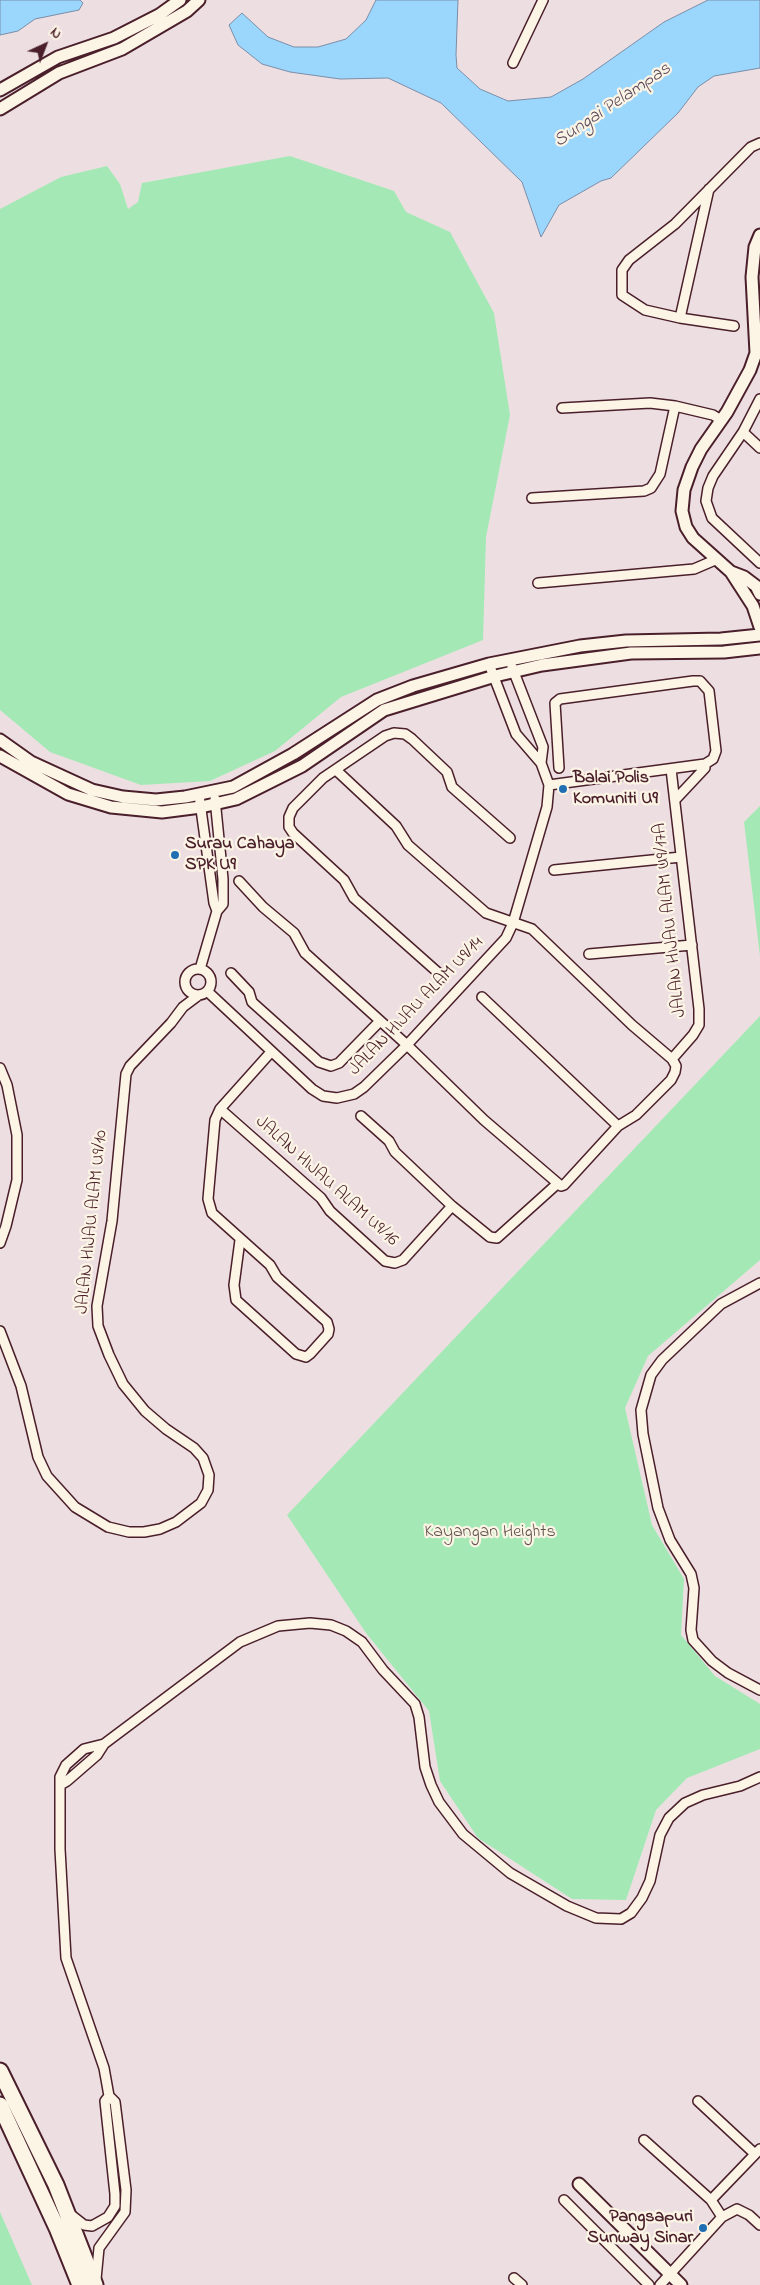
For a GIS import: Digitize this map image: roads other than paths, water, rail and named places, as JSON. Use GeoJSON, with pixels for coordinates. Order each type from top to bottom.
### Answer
{"type":"FeatureCollection","features":[{"type":"Feature","properties":{"kind":"main road"},"geometry":{"type":"LineString","coordinates":[[0,2071],[65,2207],[96,2285]]}},
{"type":"Feature","properties":{"kind":"main road"},"geometry":{"type":"LineString","coordinates":[[0,2105],[57,2228],[80,2285]]}},
{"type":"Feature","properties":{"kind":"street"},"geometry":{"type":"LineString","coordinates":[[0,90],[58,57],[114,38],[159,14],[180,0]]}},
{"type":"Feature","properties":{"kind":"street"},"geometry":{"type":"LineString","coordinates":[[0,109],[59,73],[122,49],[187,11],[199,0]]}},
{"type":"Feature","properties":{"kind":"street"},"geometry":{"type":"LineString","coordinates":[[513,63],[544,0]]}},
{"type":"Feature","properties":{"kind":"street"},"geometry":{"type":"LineString","coordinates":[[734,326],[680,318],[645,310],[622,295],[622,270],[629,260],[675,224],[751,147],[760,143]]}},
{"type":"Feature","properties":{"kind":"street"},"geometry":{"type":"LineString","coordinates":[[680,318],[710,189]]}},
{"type":"Feature","properties":{"kind":"street"},"geometry":{"type":"LineString","coordinates":[[760,235],[756,247],[752,277],[753,314],[758,336],[756,353],[750,370],[692,467],[684,490],[682,510],[686,527],[693,538],[715,560],[731,572],[744,577],[756,586],[760,594]]}},
{"type":"Feature","properties":{"kind":"street"},"geometry":{"type":"LineString","coordinates":[[760,399],[743,432],[713,476],[708,488],[706,501],[712,518],[760,563]]}},
{"type":"Feature","properties":{"kind":"street"},"geometry":{"type":"LineString","coordinates":[[562,408],[650,403],[675,406],[713,415],[721,420]]}},
{"type":"Feature","properties":{"kind":"street"},"geometry":{"type":"LineString","coordinates":[[532,498],[644,491],[651,488],[660,474],[675,406]]}},
{"type":"Feature","properties":{"kind":"street"},"geometry":{"type":"LineString","coordinates":[[743,432],[760,448]]}},
{"type":"Feature","properties":{"kind":"street"},"geometry":{"type":"LineString","coordinates":[[538,583],[694,569],[715,560]]}},
{"type":"Feature","properties":{"kind":"street"},"geometry":{"type":"LineString","coordinates":[[731,572],[753,606],[758,622],[740,637]]}},
{"type":"Feature","properties":{"kind":"street"},"geometry":{"type":"LineString","coordinates":[[0,740],[31,762],[92,790],[123,797],[156,800],[213,792],[233,787],[293,754],[377,700],[413,686],[489,664],[580,646],[626,641],[721,639],[760,635]]}},
{"type":"Feature","properties":{"kind":"street"},"geometry":{"type":"LineString","coordinates":[[0,756],[68,794],[111,806],[162,812],[201,807],[236,799],[302,766],[384,710],[494,676],[542,665],[631,653],[724,652],[760,648]]}},
{"type":"Feature","properties":{"kind":"street"},"geometry":{"type":"LineString","coordinates":[[509,659],[542,747],[541,763]]}},
{"type":"Feature","properties":{"kind":"street"},"geometry":{"type":"LineString","coordinates":[[489,664],[516,734],[541,763]]}},
{"type":"Feature","properties":{"kind":"street"},"geometry":{"type":"LineString","coordinates":[[549,785],[705,764],[712,759],[716,751],[710,691],[700,682],[693,681],[557,701],[559,768]]}},
{"type":"Feature","properties":{"kind":"street"},"geometry":{"type":"LineString","coordinates":[[443,977],[354,898],[344,880],[293,833],[289,827],[289,817],[293,808],[323,778],[385,736],[394,732],[405,734],[446,772],[452,787],[510,838]]}},
{"type":"Feature","properties":{"kind":"street","name":"JALAN HIJAU ALAM U9/14"},"geometry":{"type":"LineString","coordinates":[[203,993],[312,1089],[323,1096],[336,1098],[354,1094],[364,1087],[407,1045],[506,938],[513,923],[547,807],[549,785],[541,763]]}},
{"type":"Feature","properties":{"kind":"street"},"geometry":{"type":"LineString","coordinates":[[675,800],[704,768],[705,764]]}},
{"type":"Feature","properties":{"kind":"street","name":"JALAN HIJAU ALAM U9/17A"},"geometry":{"type":"LineString","coordinates":[[671,769],[699,1009],[699,1025],[693,1036],[672,1059]]}},
{"type":"Feature","properties":{"kind":"street"},"geometry":{"type":"LineString","coordinates":[[336,770],[396,826],[408,845],[486,913],[532,930],[632,1025],[672,1059],[676,1066],[676,1072],[671,1080],[636,1115],[618,1126],[564,1185],[559,1185],[498,1238],[490,1237],[452,1206],[395,1152],[389,1141],[361,1116]]}},
{"type":"Feature","properties":{"kind":"street"},"geometry":{"type":"LineString","coordinates":[[200,969],[217,910],[223,904],[216,804],[213,792]]}},
{"type":"Feature","properties":{"kind":"street"},"geometry":{"type":"LineString","coordinates":[[199,794],[214,903],[217,910]]}},
{"type":"Feature","properties":{"kind":"street"},"geometry":{"type":"LineString","coordinates":[[554,870],[682,857]]}},
{"type":"Feature","properties":{"kind":"street"},"geometry":{"type":"LineString","coordinates":[[238,881],[294,933],[305,953],[407,1045],[448,1084],[455,1094],[559,1185]]}},
{"type":"Feature","properties":{"kind":"street"},"geometry":{"type":"LineString","coordinates":[[589,954],[692,945]]}},
{"type":"Feature","properties":{"kind":"street"},"geometry":{"type":"LineString","coordinates":[[183,1007],[187,995],[186,984],[190,972],[200,969],[206,972],[211,979],[210,988],[203,993],[190,992],[186,984]]}},
{"type":"Feature","properties":{"kind":"street"},"geometry":{"type":"LineString","coordinates":[[231,973],[249,992],[252,1002],[319,1062],[330,1066],[339,1063],[380,1021]]}},
{"type":"Feature","properties":{"kind":"street","name":"JALAN HIJAU ALAM U9/10"},"geometry":{"type":"LineString","coordinates":[[0,1331],[21,1386],[38,1457],[47,1476],[76,1507],[108,1527],[129,1532],[144,1532],[176,1522],[201,1503],[208,1490],[209,1475],[203,1458],[194,1448],[166,1429],[145,1411],[124,1384],[109,1356],[98,1326],[97,1306],[112,1221],[126,1074],[130,1066],[171,1023],[183,1007],[203,993]]}},
{"type":"Feature","properties":{"kind":"street"},"geometry":{"type":"LineString","coordinates":[[482,997],[618,1126]]}},
{"type":"Feature","properties":{"kind":"street"},"geometry":{"type":"LineString","coordinates":[[240,1240],[234,1285],[236,1300],[296,1354],[306,1357],[328,1334],[327,1322],[278,1277],[270,1265],[212,1213],[208,1199],[215,1120],[220,1109],[271,1052]]}},
{"type":"Feature","properties":{"kind":"street"},"geometry":{"type":"LineString","coordinates":[[0,1068],[7,1085],[17,1135],[17,1180],[10,1212],[0,1243]]}},
{"type":"Feature","properties":{"kind":"street","name":"JALAN HIJAU ALAM U9/16"},"geometry":{"type":"LineString","coordinates":[[220,1109],[320,1198],[330,1211],[385,1261],[395,1263],[403,1260],[452,1206]]}},
{"type":"Feature","properties":{"kind":"street"},"geometry":{"type":"LineString","coordinates":[[760,1282],[721,1304],[662,1360],[651,1375],[642,1410],[643,1434],[658,1508],[670,1540],[691,1574],[694,1588],[691,1630],[693,1640],[712,1661],[728,1673],[760,1690]]}},
{"type":"Feature","properties":{"kind":"street"},"geometry":{"type":"LineString","coordinates":[[60,1784],[67,1781],[97,1755],[104,1744],[240,1642],[278,1626],[310,1623],[331,1625],[346,1631],[362,1642],[383,1670],[415,1704],[420,1717],[424,1767],[439,1802],[463,1834],[510,1873],[567,1906],[596,1918],[621,1919],[631,1913],[642,1898],[650,1881],[660,1835],[669,1818],[685,1803],[702,1795],[740,1786],[760,1778]]}},
{"type":"Feature","properties":{"kind":"street"},"geometry":{"type":"LineString","coordinates":[[96,2285],[96,2260],[99,2248],[125,2212],[127,2202],[114,2102],[109,2096],[104,2068],[66,1958],[61,1858],[60,1777],[66,1765],[84,1749],[104,1744]]}},
{"type":"Feature","properties":{"kind":"street"},"geometry":{"type":"LineString","coordinates":[[65,2207],[76,2220],[84,2225],[92,2226],[108,2216],[115,2206],[116,2194],[105,2102],[109,2096]]}},
{"type":"Feature","properties":{"kind":"street"},"geometry":{"type":"LineString","coordinates":[[698,2100],[758,2151],[711,2200]]}},
{"type":"Feature","properties":{"kind":"street"},"geometry":{"type":"LineString","coordinates":[[644,2140],[711,2200],[722,2217]]}},
{"type":"Feature","properties":{"kind":"street"},"geometry":{"type":"LineString","coordinates":[[579,2184],[681,2285]]}},
{"type":"Feature","properties":{"kind":"street"},"geometry":{"type":"LineString","coordinates":[[564,2200],[650,2285]]}},
{"type":"Feature","properties":{"kind":"street"},"geometry":{"type":"LineString","coordinates":[[660,2285],[722,2217],[738,2209],[749,2215],[760,2225]]}},
{"type":"Feature","properties":{"kind":"street"},"geometry":{"type":"LineString","coordinates":[[514,2278],[522,2285]]}},
{"type":"Feature","properties":{"kind":"water"},"geometry":{"type":"Polygon","coordinates":[[[0,0],[80,0],[83,3],[79,10],[35,19],[18,31],[0,35],[0,0]]]}},
{"type":"Feature","properties":{"kind":"water","name":"Sungai Pelampas"},"geometry":{"type":"Polygon","coordinates":[[[376,0],[458,0],[457,68],[480,89],[508,101],[551,97],[583,79],[664,22],[708,0],[760,0],[760,68],[714,76],[698,87],[678,113],[611,178],[601,181],[559,205],[541,237],[522,182],[441,103],[388,78],[340,79],[290,72],[262,64],[238,45],[229,25],[242,13],[268,37],[294,47],[318,47],[346,39],[366,20],[376,0]]]}},
{"type":"Feature","properties":{"kind":"place","name":"Balai Polis Komuniti U9"},"geometry":{"type":"Point","coordinates":[563,789]}},
{"type":"Feature","properties":{"kind":"place","name":"Surau Cahaya SPK U9"},"geometry":{"type":"Point","coordinates":[175,855]}},
{"type":"Feature","properties":{"kind":"place","name":"Pangsapuri Sunway Sinar"},"geometry":{"type":"Point","coordinates":[703,2228]}},
{"type":"Feature","properties":{"kind":"park label","name":"Kayangan Heights"},"geometry":{"type":"Point","coordinates":[490,1533]}}]}
